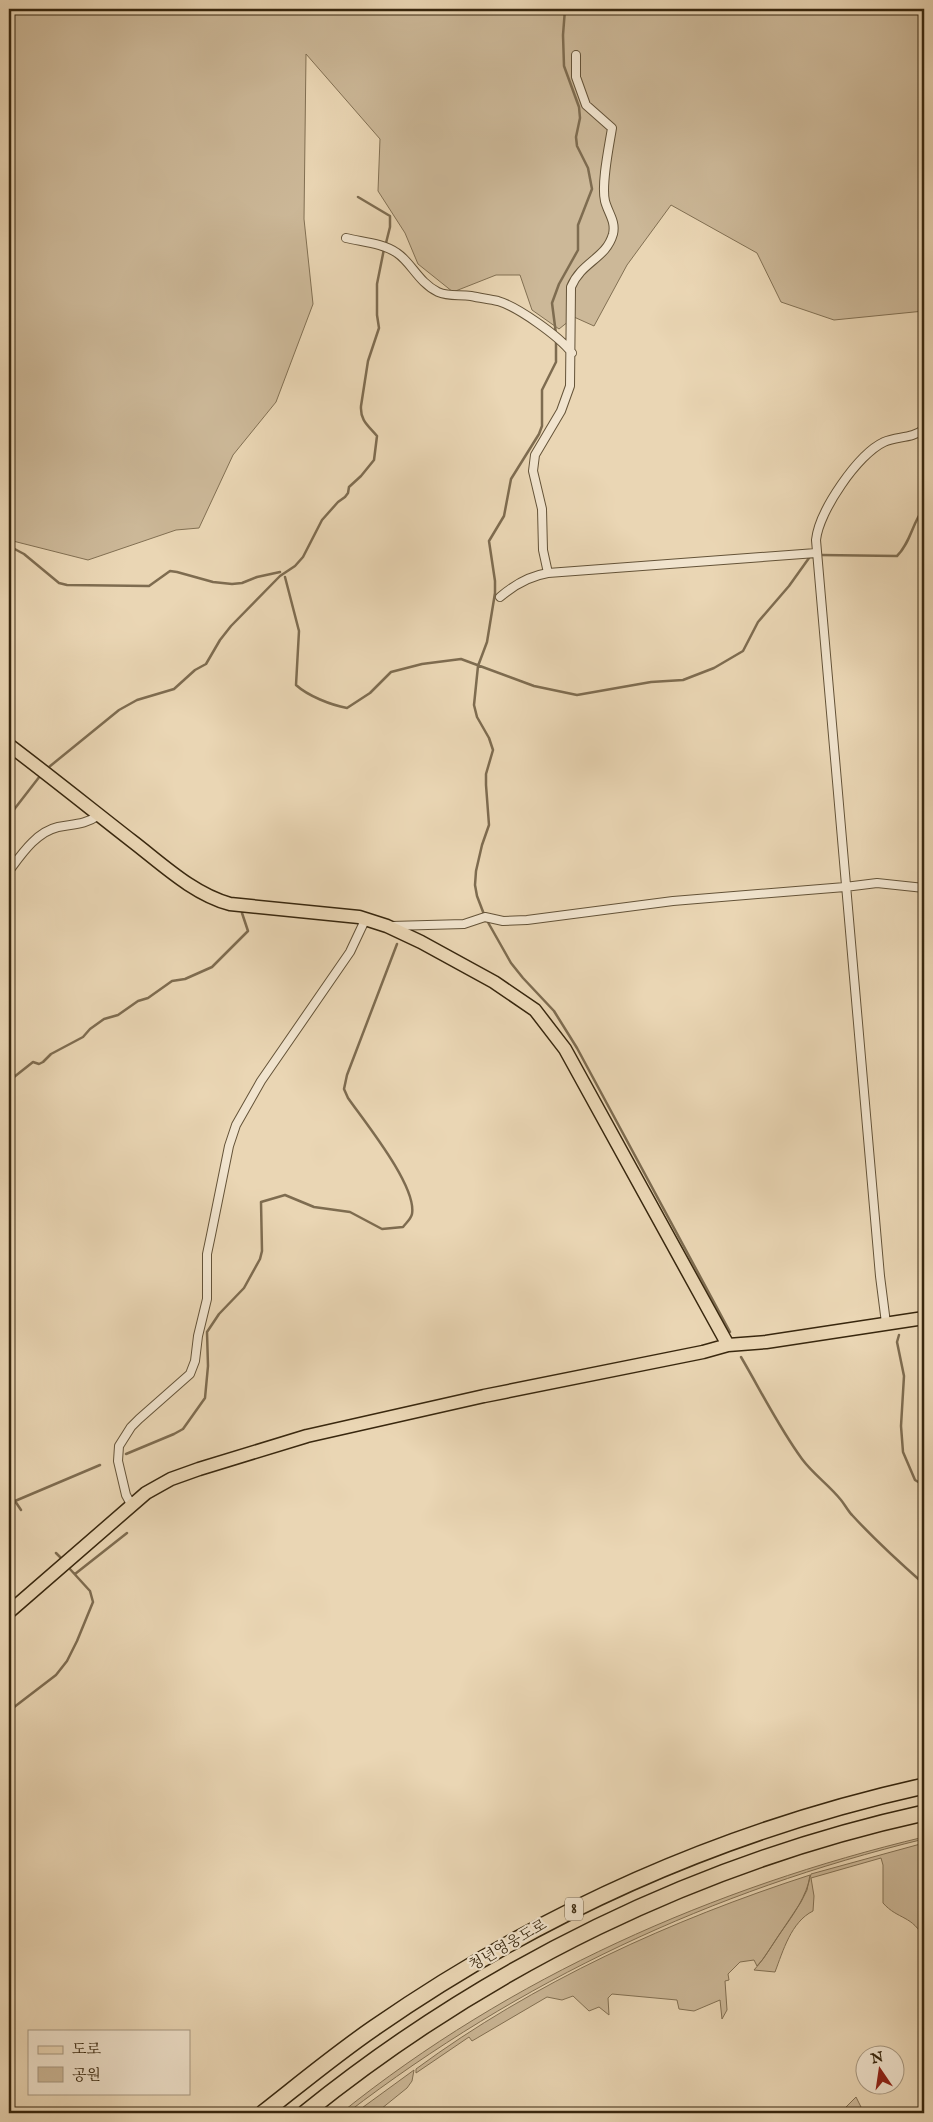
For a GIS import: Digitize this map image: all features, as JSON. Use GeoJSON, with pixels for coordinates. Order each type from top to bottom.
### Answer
{"type":"FeatureCollection","features":[{"type":"Feature","properties":{"kind":"highway","name":"청년영웅도로"},"geometry":{"type":"LineString","coordinates":[[263,2113],[373,2028],[493,1952],[555,1918],[628,1884],[751,1834],[818,1813],[924,1786]]}},
{"type":"Feature","properties":{"kind":"highway","name":"청년영웅도로"},"geometry":{"type":"LineString","coordinates":[[305,2113],[388,2050],[447,2011],[506,1974],[567,1941],[630,1911],[760,1859],[826,1838],[924,1813]]}},
{"type":"Feature","properties":{"kind":"main road"},"geometry":{"type":"LineString","coordinates":[[9,745],[198,891],[220,902],[236,905],[303,910],[366,918],[421,942],[494,982],[534,1010],[554,1033],[571,1059],[728,1345]]}},
{"type":"Feature","properties":{"kind":"main road"},"geometry":{"type":"LineString","coordinates":[[9,1612],[152,1488],[171,1479],[306,1436],[494,1394],[703,1352],[728,1345],[766,1342],[924,1318]]}},
{"type":"Feature","properties":{"kind":"street"},"geometry":{"type":"LineString","coordinates":[[548,574],[544,550],[542,509],[533,471],[535,454],[544,442],[566,400],[570,386],[572,353],[571,287],[582,268],[604,252],[614,226],[605,200],[606,168],[612,128],[586,105],[576,77],[576,55]]}},
{"type":"Feature","properties":{"kind":"street"},"geometry":{"type":"LineString","coordinates":[[346,238],[380,246],[398,253],[414,272],[438,292],[451,296],[469,295],[499,302],[543,327],[566,345],[572,353]]}},
{"type":"Feature","properties":{"kind":"street"},"geometry":{"type":"LineString","coordinates":[[886,1323],[880,1276],[816,553],[817,530],[821,520],[836,493],[853,470],[877,447],[885,442],[914,435],[924,429]]}},
{"type":"Feature","properties":{"kind":"street"},"geometry":{"type":"LineString","coordinates":[[500,597],[510,588],[537,575],[816,553]]}},
{"type":"Feature","properties":{"kind":"street"},"geometry":{"type":"LineString","coordinates":[[9,872],[31,844],[43,834],[56,828],[76,826],[90,821],[99,815]]}},
{"type":"Feature","properties":{"kind":"street"},"geometry":{"type":"LineString","coordinates":[[387,926],[464,924],[485,917],[510,921],[673,901],[877,883],[924,888]]}},
{"type":"Feature","properties":{"kind":"street"},"geometry":{"type":"LineString","coordinates":[[132,1506],[126,1495],[118,1461],[120,1446],[131,1427],[190,1374],[195,1361],[198,1336],[207,1299],[207,1254],[223,1174],[236,1124],[261,1080],[350,952],[358,939],[366,918]]}},
{"type":"Feature","properties":{"kind":"green space"},"geometry":{"type":"Polygon","coordinates":[[[9,9],[924,9],[924,311],[834,320],[781,302],[757,253],[671,205],[627,265],[594,326],[574,317],[559,329],[532,310],[520,275],[496,275],[453,292],[418,264],[405,233],[378,191],[380,139],[306,54],[304,219],[313,304],[276,402],[233,455],[199,528],[176,530],[88,560],[9,540],[9,9]]]}},
{"type":"Feature","properties":{"kind":"green space"},"geometry":{"type":"Polygon","coordinates":[[[924,1837],[924,1839],[845,1860],[768,1885],[694,1913],[621,1946],[550,1982],[481,2021],[413,2065],[347,2113],[341,2113],[406,2064],[474,2020],[544,1979],[617,1943],[692,1910],[768,1882],[924,1837]]]}},
{"type":"Feature","properties":{"kind":"green space"},"geometry":{"type":"Polygon","coordinates":[[[924,1843],[924,1939],[915,1926],[883,1903],[883,1865],[881,1858],[811,1878],[814,1896],[813,1911],[805,1916],[793,1930],[775,1972],[754,1970],[795,1912],[803,1898],[811,1874],[924,1843]]]}},
{"type":"Feature","properties":{"kind":"green space"},"geometry":{"type":"Polygon","coordinates":[[[810,1875],[807,1890],[801,1902],[763,1959],[757,1966],[754,1960],[740,1962],[728,1974],[729,1980],[725,1981],[727,2010],[722,2019],[720,2000],[694,2011],[679,2009],[677,2000],[612,1994],[608,1998],[609,2015],[599,2007],[589,2011],[573,1996],[562,2000],[547,1997],[472,2041],[469,2037],[416,2073],[416,2069],[508,2008],[605,1956],[706,1912],[810,1875]]]}},
{"type":"Feature","properties":{"kind":"green space"},"geometry":{"type":"Polygon","coordinates":[[[414,2070],[412,2081],[407,2088],[376,2113],[355,2113],[414,2070]]]}},
{"type":"Feature","properties":{"kind":"green space"},"geometry":{"type":"Polygon","coordinates":[[[856,2097],[864,2113],[840,2113],[856,2097]]]}},
{"type":"Feature","properties":{"kind":"waterway"},"geometry":{"type":"LineString","coordinates":[[556,334],[552,303],[559,284],[578,250],[578,225],[592,189],[588,168],[577,146],[576,137],[580,118],[579,107],[564,66],[563,35],[565,9]]}},
{"type":"Feature","properties":{"kind":"waterway"},"geometry":{"type":"LineString","coordinates":[[358,197],[390,216],[390,227],[386,243]]}},
{"type":"Feature","properties":{"kind":"waterway"},"geometry":{"type":"LineString","coordinates":[[49,767],[119,710],[137,700],[174,689],[195,670],[206,664],[231,626],[280,576],[295,566],[303,557],[322,520],[345,497],[349,487],[374,460],[377,436],[362,416],[361,406],[368,361],[379,328],[377,284],[384,249]]}},
{"type":"Feature","properties":{"kind":"waterway"},"geometry":{"type":"LineString","coordinates":[[556,339],[556,362],[542,390],[542,426],[511,479],[504,516],[489,541],[495,593],[487,642],[478,666],[474,705],[477,717],[489,738],[493,750],[486,774],[489,825],[482,845],[475,885],[485,917],[511,963],[554,1011],[577,1048],[730,1332]]}},
{"type":"Feature","properties":{"kind":"waterway"},"geometry":{"type":"LineString","coordinates":[[821,555],[897,556],[902,551],[924,508]]}},
{"type":"Feature","properties":{"kind":"waterway"},"geometry":{"type":"LineString","coordinates":[[9,546],[24,554],[59,583],[67,585],[149,586],[170,571],[213,582],[232,584],[280,572]]}},
{"type":"Feature","properties":{"kind":"waterway"},"geometry":{"type":"LineString","coordinates":[[285,577],[299,631],[296,685],[320,699],[347,708],[370,693],[391,672],[422,664],[461,659],[534,686],[577,695],[651,682],[683,680],[714,668],[743,651],[758,622],[789,586],[809,558]]}},
{"type":"Feature","properties":{"kind":"waterway"},"geometry":{"type":"LineString","coordinates":[[9,816],[40,776]]}},
{"type":"Feature","properties":{"kind":"waterway"},"geometry":{"type":"LineString","coordinates":[[9,1081],[33,1062],[39,1064],[51,1054],[83,1037],[90,1029],[104,1019],[118,1015],[138,1001],[148,998],[172,981],[185,979],[212,967],[248,931],[242,913]]}},
{"type":"Feature","properties":{"kind":"waterway"},"geometry":{"type":"LineString","coordinates":[[126,1454],[183,1429],[205,1398],[208,1366],[207,1332],[219,1314],[244,1288],[260,1259],[262,1251],[261,1202],[285,1195],[314,1207],[350,1212],[382,1229],[403,1227],[411,1218],[411,1202],[398,1171],[377,1137],[348,1098],[344,1089],[347,1075],[397,944]]}},
{"type":"Feature","properties":{"kind":"waterway"},"geometry":{"type":"LineString","coordinates":[[899,1335],[897,1342],[904,1376],[901,1426],[903,1452],[915,1480],[924,1483]]}},
{"type":"Feature","properties":{"kind":"waterway"},"geometry":{"type":"LineString","coordinates":[[741,1357],[785,1434],[806,1464],[869,1533],[924,1584]]}},
{"type":"Feature","properties":{"kind":"waterway"},"geometry":{"type":"LineString","coordinates":[[15,1501],[100,1465]]}},
{"type":"Feature","properties":{"kind":"waterway"},"geometry":{"type":"LineString","coordinates":[[9,1503],[15,1501],[21,1510]]}},
{"type":"Feature","properties":{"kind":"waterway"},"geometry":{"type":"LineString","coordinates":[[75,1574],[127,1533]]}},
{"type":"Feature","properties":{"kind":"waterway"},"geometry":{"type":"LineString","coordinates":[[56,1553],[60,1557]]}},
{"type":"Feature","properties":{"kind":"waterway"},"geometry":{"type":"LineString","coordinates":[[9,1711],[56,1675],[67,1661],[77,1641],[93,1602],[90,1591],[69,1568]]}}]}
